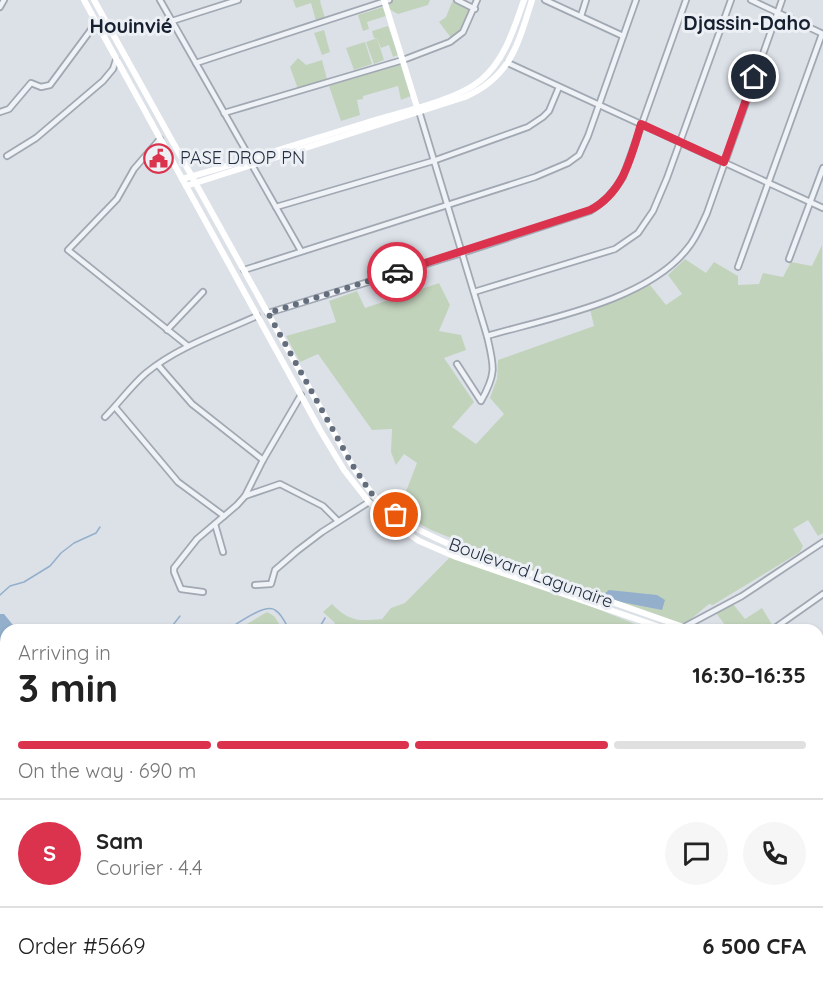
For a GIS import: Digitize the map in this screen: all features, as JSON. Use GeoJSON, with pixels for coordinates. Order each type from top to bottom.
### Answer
{"type":"FeatureCollection","features":[{"type":"Feature","properties":{"kind":"main road","name":"Boulevard Lagunaire"},"geometry":{"type":"LineString","coordinates":[[84,0],[301,395],[344,470],[369,502],[407,533],[456,557],[651,624]]}},
{"type":"Feature","properties":{"kind":"main road","name":"Boulevard Lagunaire"},"geometry":{"type":"LineString","coordinates":[[94,0],[353,466],[376,498],[396,515],[425,533],[458,548],[675,624]]}},
{"type":"Feature","properties":{"kind":"main road"},"geometry":{"type":"LineString","coordinates":[[418,109],[459,93],[483,78],[498,61],[508,44],[524,0]]}},
{"type":"Feature","properties":{"kind":"main road"},"geometry":{"type":"LineString","coordinates":[[186,186],[251,162],[418,109],[465,97],[482,89],[500,75],[508,63],[532,0]]}},
{"type":"Feature","properties":{"kind":"main road"},"geometry":{"type":"LineString","coordinates":[[386,1],[418,109]]}},
{"type":"Feature","properties":{"kind":"main road"},"geometry":{"type":"LineString","coordinates":[[182,179],[251,162]]}},
{"type":"Feature","properties":{"kind":"street"},"geometry":{"type":"LineString","coordinates":[[0,7],[4,0]]}},
{"type":"Feature","properties":{"kind":"street"},"geometry":{"type":"LineString","coordinates":[[160,0],[301,251]]}},
{"type":"Feature","properties":{"kind":"street"},"geometry":{"type":"LineString","coordinates":[[172,21],[238,0]]}},
{"type":"Feature","properties":{"kind":"street"},"geometry":{"type":"LineString","coordinates":[[457,0],[475,9]]}},
{"type":"Feature","properties":{"kind":"street"},"geometry":{"type":"LineString","coordinates":[[224,113],[403,60],[450,42],[466,27],[477,0]]}},
{"type":"Feature","properties":{"kind":"street"},"geometry":{"type":"LineString","coordinates":[[545,0],[623,36]]}},
{"type":"Feature","properties":{"kind":"street"},"geometry":{"type":"LineString","coordinates":[[580,16],[586,0]]}},
{"type":"Feature","properties":{"kind":"street"},"geometry":{"type":"LineString","coordinates":[[244,270],[535,177],[575,159],[588,136],[636,0]]}},
{"type":"Feature","properties":{"kind":"street"},"geometry":{"type":"LineString","coordinates":[[268,313],[462,253],[599,205],[613,193],[623,177],[686,0]]}},
{"type":"Feature","properties":{"kind":"street"},"geometry":{"type":"LineString","coordinates":[[474,292],[615,249],[625,244],[645,225],[653,211],[680,142],[731,0]]}},
{"type":"Feature","properties":{"kind":"street"},"geometry":{"type":"LineString","coordinates":[[738,267],[823,34],[751,0]]}},
{"type":"Feature","properties":{"kind":"street"},"geometry":{"type":"LineString","coordinates":[[488,336],[621,295],[656,278],[678,260],[694,240],[707,213],[782,0]]}},
{"type":"Feature","properties":{"kind":"street"},"geometry":{"type":"LineString","coordinates":[[195,63],[386,1]]}},
{"type":"Feature","properties":{"kind":"street"},"geometry":{"type":"LineString","coordinates":[[0,112],[9,109],[31,83],[41,87],[50,85],[96,23]]}},
{"type":"Feature","properties":{"kind":"street"},"geometry":{"type":"LineString","coordinates":[[7,156],[36,138],[89,94],[113,69],[116,60]]}},
{"type":"Feature","properties":{"kind":"street"},"geometry":{"type":"LineString","coordinates":[[508,63],[823,208]]}},
{"type":"Feature","properties":{"kind":"street"},"geometry":{"type":"LineString","coordinates":[[276,207],[433,161],[501,138],[537,122],[549,111],[559,87]]}},
{"type":"Feature","properties":{"kind":"street"},"geometry":{"type":"LineString","coordinates":[[418,109],[488,336],[493,377],[481,401],[457,364]]}},
{"type":"Feature","properties":{"kind":"street"},"geometry":{"type":"LineString","coordinates":[[160,139],[134,169],[117,199],[68,250],[188,346]]}},
{"type":"Feature","properties":{"kind":"street"},"geometry":{"type":"LineString","coordinates":[[789,259],[823,168]]}},
{"type":"Feature","properties":{"kind":"street"},"geometry":{"type":"LineString","coordinates":[[167,330],[203,292]]}},
{"type":"Feature","properties":{"kind":"street"},"geometry":{"type":"LineString","coordinates":[[105,417],[137,382],[158,365],[188,346],[258,316]]}},
{"type":"Feature","properties":{"kind":"street"},"geometry":{"type":"LineString","coordinates":[[158,365],[192,404],[263,460]]}},
{"type":"Feature","properties":{"kind":"street"},"geometry":{"type":"LineString","coordinates":[[203,592],[181,589],[173,570],[197,539],[245,496],[301,395]]}},
{"type":"Feature","properties":{"kind":"street"},"geometry":{"type":"LineString","coordinates":[[115,407],[178,482],[224,516]]}},
{"type":"Feature","properties":{"kind":"street"},"geometry":{"type":"LineString","coordinates":[[245,496],[280,484],[323,506],[338,521]]}},
{"type":"Feature","properties":{"kind":"street"},"geometry":{"type":"LineString","coordinates":[[255,585],[271,584],[275,570],[297,551],[369,502]]}},
{"type":"Feature","properties":{"kind":"street"},"geometry":{"type":"LineString","coordinates":[[215,524],[223,552]]}},
{"type":"Feature","properties":{"kind":"street"},"geometry":{"type":"LineString","coordinates":[[690,624],[742,596],[823,542]]}},
{"type":"Feature","properties":{"kind":"street"},"geometry":{"type":"LineString","coordinates":[[780,624],[823,594]]}},
{"type":"Feature","properties":{"kind":"green space"},"geometry":{"type":"Polygon","coordinates":[[[293,0],[321,0],[325,18],[316,21],[311,3],[296,8],[293,0]]]}},
{"type":"Feature","properties":{"kind":"green space"},"geometry":{"type":"Polygon","coordinates":[[[387,0],[430,0],[428,5],[398,14],[389,9],[387,0]]]}},
{"type":"Feature","properties":{"kind":"green space"},"geometry":{"type":"Polygon","coordinates":[[[452,2],[470,8],[470,12],[458,34],[452,39],[439,22],[446,17],[452,2]]]}},
{"type":"Feature","properties":{"kind":"green space"},"geometry":{"type":"Polygon","coordinates":[[[383,7],[386,16],[367,22],[369,29],[363,31],[358,15],[383,7]]]}},
{"type":"Feature","properties":{"kind":"green space"},"geometry":{"type":"Polygon","coordinates":[[[388,26],[398,55],[393,57],[389,45],[381,48],[372,31],[388,26]]]}},
{"type":"Feature","properties":{"kind":"green space"},"geometry":{"type":"Polygon","coordinates":[[[324,30],[330,52],[322,55],[314,33],[324,30]]]}},
{"type":"Feature","properties":{"kind":"green space"},"geometry":{"type":"Polygon","coordinates":[[[377,38],[384,60],[374,64],[366,42],[377,38]]]}},
{"type":"Feature","properties":{"kind":"green space"},"geometry":{"type":"Polygon","coordinates":[[[365,42],[372,64],[354,70],[346,48],[365,42]]]}},
{"type":"Feature","properties":{"kind":"green space"},"geometry":{"type":"Polygon","coordinates":[[[298,58],[306,65],[322,60],[327,79],[298,89],[290,67],[298,58]]]}},
{"type":"Feature","properties":{"kind":"green space"},"geometry":{"type":"Polygon","coordinates":[[[398,64],[402,65],[411,96],[401,100],[398,86],[363,96],[363,99],[357,100],[360,115],[341,121],[329,86],[398,64]]]}},
{"type":"Feature","properties":{"kind":"green space"},"geometry":{"type":"Polygon","coordinates":[[[822,245],[823,533],[818,536],[808,520],[793,529],[803,546],[800,552],[713,605],[709,604],[685,624],[666,624],[431,530],[398,512],[417,463],[404,454],[396,465],[391,452],[392,429],[372,430],[318,354],[300,362],[286,336],[336,322],[329,301],[357,291],[365,308],[439,283],[450,305],[439,331],[461,335],[466,350],[444,358],[474,402],[452,427],[476,444],[504,414],[490,398],[497,379],[498,360],[594,326],[590,309],[650,285],[666,305],[682,294],[668,275],[685,259],[706,273],[714,262],[738,276],[738,285],[759,284],[763,273],[783,277],[791,262],[812,266],[822,245]]]}},
{"type":"Feature","properties":{"kind":"green space"},"geometry":{"type":"Polygon","coordinates":[[[455,552],[635,624],[334,624],[323,612],[332,604],[354,619],[382,619],[391,608],[405,603],[455,552]]]}},
{"type":"Feature","properties":{"kind":"green space"},"geometry":{"type":"Polygon","coordinates":[[[733,604],[745,619],[762,608],[772,624],[724,624],[716,613],[733,604]]]}},
{"type":"Feature","properties":{"kind":"green space"},"geometry":{"type":"Polygon","coordinates":[[[267,612],[274,616],[279,624],[247,624],[267,612]]]}},
{"type":"Feature","properties":{"kind":"water"},"geometry":{"type":"Polygon","coordinates":[[[609,590],[657,595],[665,600],[662,610],[616,601],[603,595],[609,590]]]}},
{"type":"Feature","properties":{"kind":"water"},"geometry":{"type":"Polygon","coordinates":[[[0,614],[4,614],[12,624],[0,624],[0,614]]]}},
{"type":"Feature","properties":{"kind":"waterway"},"geometry":{"type":"LineString","coordinates":[[0,595],[10,586],[24,582],[50,566],[61,553],[74,543],[96,533],[100,527]]}},
{"type":"Feature","properties":{"kind":"waterway"},"geometry":{"type":"LineString","coordinates":[[237,624],[265,609],[275,610],[286,624]]}},
{"type":"Feature","properties":{"kind":"waterway"},"geometry":{"type":"LineString","coordinates":[[174,624],[180,616]]}},
{"type":"Feature","properties":{"kind":"waterway"},"geometry":{"type":"LineString","coordinates":[[322,624],[325,618]]}},
{"type":"Feature","properties":{"kind":"way so far"},"geometry":{"type":"LineString","coordinates":[[396,515],[371,493],[353,466],[268,313],[397,272]]}},
{"type":"Feature","properties":{"kind":"place","name":"PASE DROP PN"},"geometry":{"type":"Point","coordinates":[159,158]}},
{"type":"Feature","properties":{"kind":"district","name":"Djassin-Daho"},"geometry":{"type":"Point","coordinates":[747,23]}},
{"type":"Feature","properties":{"kind":"district","name":"Houinvié"},"geometry":{"type":"Point","coordinates":[131,26]}},
{"type":"Feature","properties":{"kind":"route"},"geometry":{"type":"LineString","coordinates":[[397,272],[462,253],[599,205],[613,193],[623,177],[641,124],[724,162],[754,77]]}}]}
